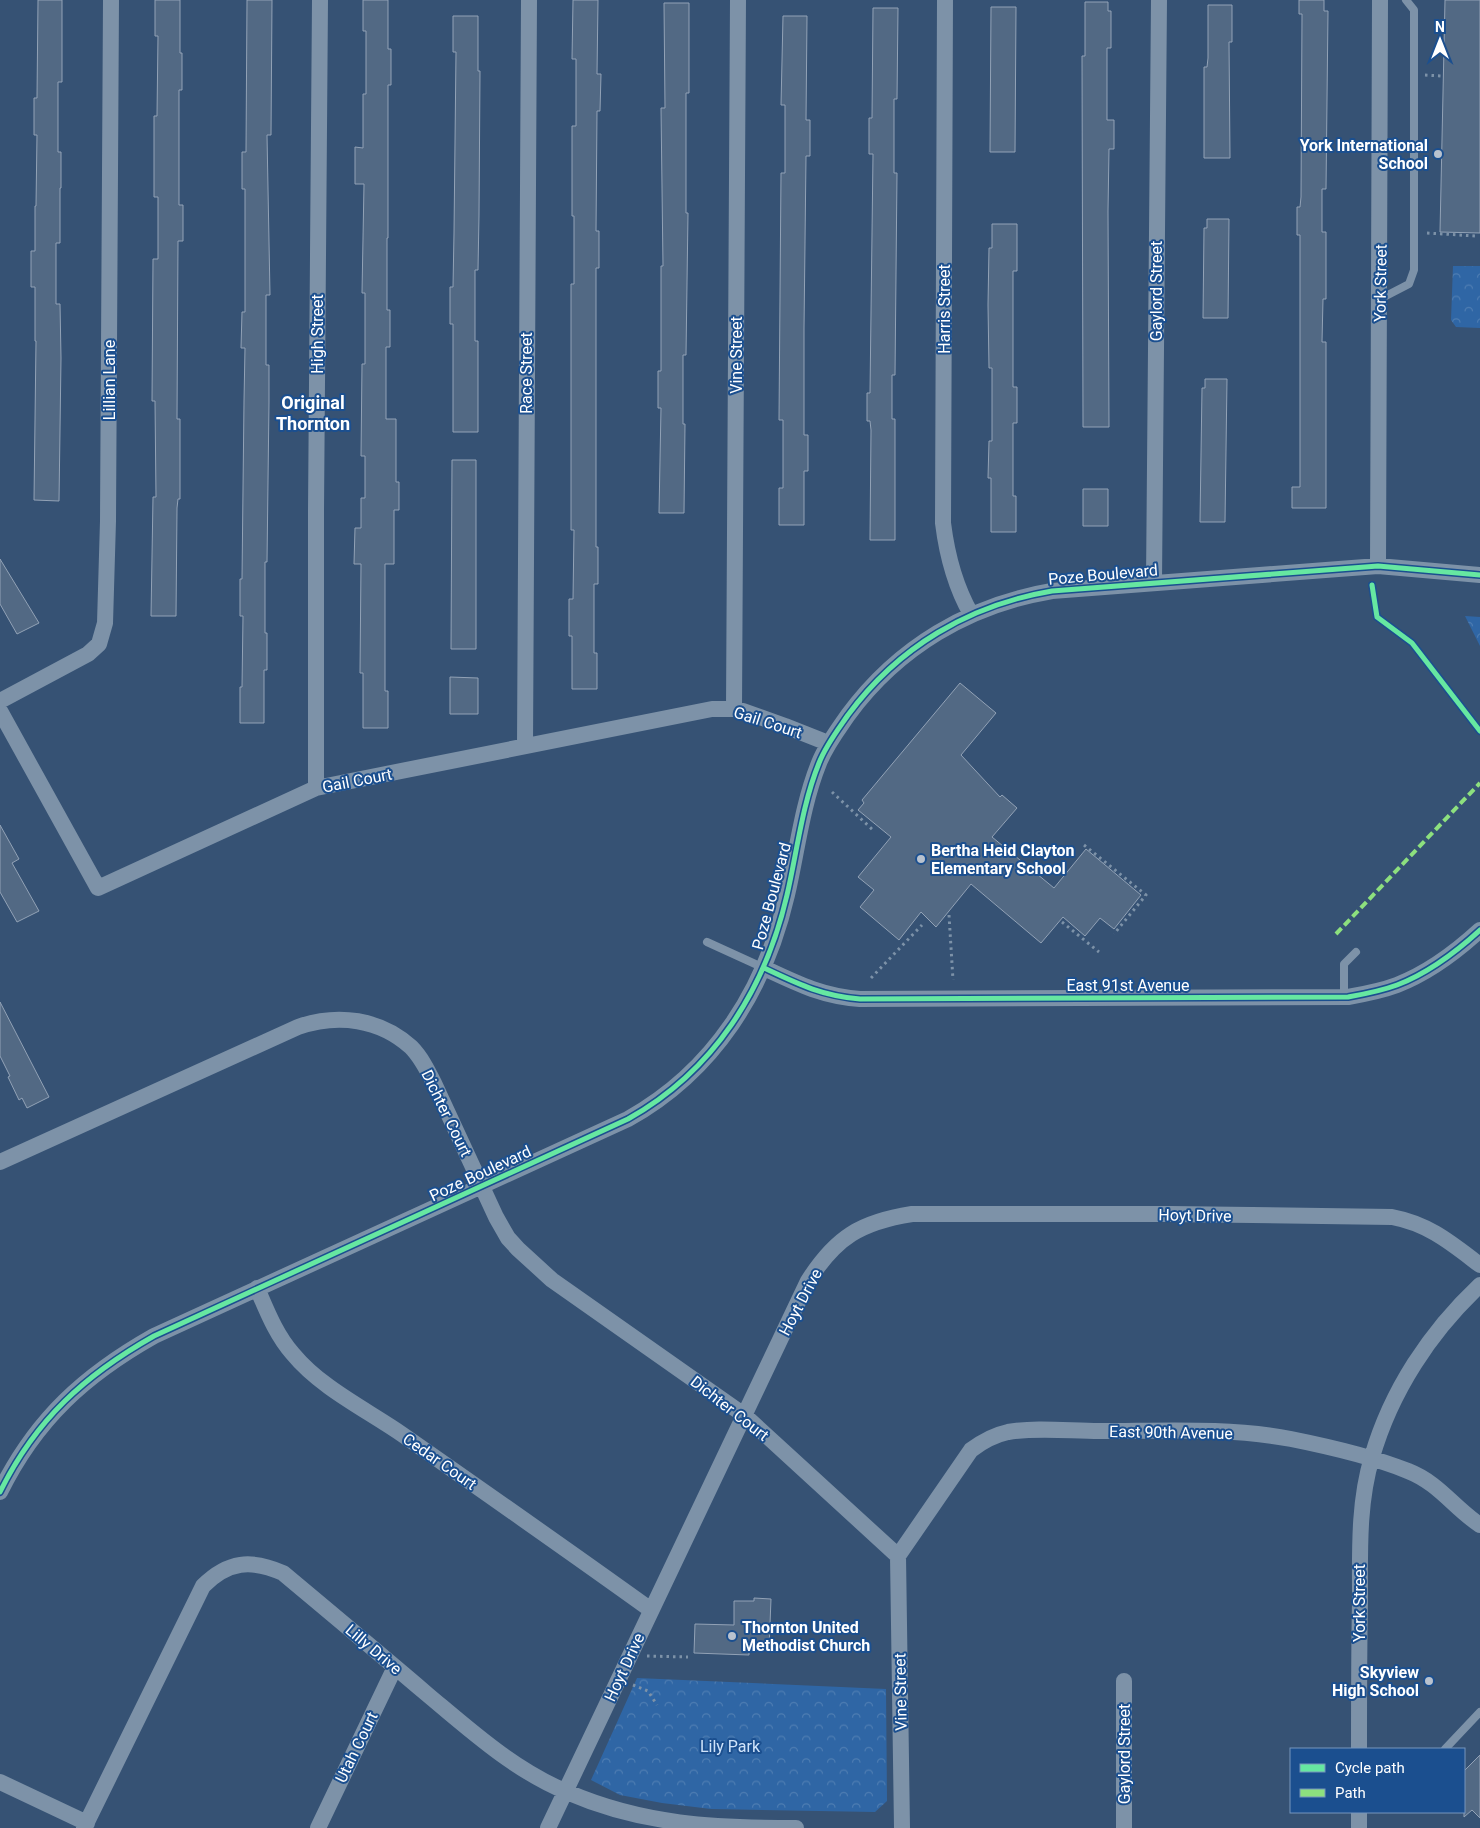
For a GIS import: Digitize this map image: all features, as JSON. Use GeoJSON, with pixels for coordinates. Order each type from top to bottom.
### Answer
{"type":"FeatureCollection","features":[{"type":"Feature","properties":{"kind":"street","name":"Lillian Lane"},"geometry":{"type":"LineString","coordinates":[[0,701],[88,654],[99,644],[105,623],[108,511],[111,0]]}},
{"type":"Feature","properties":{"kind":"street","name":"High Street"},"geometry":{"type":"LineString","coordinates":[[316,788],[320,0]]}},
{"type":"Feature","properties":{"kind":"street","name":"Race Street"},"geometry":{"type":"LineString","coordinates":[[525,746],[529,0]]}},
{"type":"Feature","properties":{"kind":"street","name":"Vine Street"},"geometry":{"type":"LineString","coordinates":[[734,709],[738,0]]}},
{"type":"Feature","properties":{"kind":"street","name":"Harris Street"},"geometry":{"type":"LineString","coordinates":[[945,0],[943,523],[946,548],[954,576],[971,614]]}},
{"type":"Feature","properties":{"kind":"street","name":"Gaylord Street"},"geometry":{"type":"LineString","coordinates":[[1154,582],[1159,0]]}},
{"type":"Feature","properties":{"kind":"street","name":"York Street"},"geometry":{"type":"LineString","coordinates":[[1378,566],[1380,0]]}},
{"type":"Feature","properties":{"kind":"street","name":"Poze Boulevard"},"geometry":{"type":"LineString","coordinates":[[0,1492],[33,1436],[77,1388],[122,1354],[154,1336],[628,1118],[672,1088],[695,1068],[711,1052],[737,1018],[764,968],[778,932],[804,814],[818,765],[828,744],[872,684],[918,644],[971,614],[1017,598],[1043,592],[1378,566],[1480,575]]}},
{"type":"Feature","properties":{"kind":"street","name":"Gail Court"},"geometry":{"type":"LineString","coordinates":[[0,711],[98,888],[316,788],[712,709],[734,709],[785,726],[828,744]]}},
{"type":"Feature","properties":{"kind":"street","name":"East 91st Avenue"},"geometry":{"type":"LineString","coordinates":[[764,968],[810,990],[837,997],[860,1000],[1344,997],[1384,990],[1399,984],[1441,962],[1480,930]]}},
{"type":"Feature","properties":{"kind":"street","name":"Dichter Court"},"geometry":{"type":"LineString","coordinates":[[1,1158],[298,1027],[322,1020],[338,1019],[378,1026],[388,1030],[416,1053],[434,1083],[496,1217],[508,1238],[518,1249],[552,1280],[744,1415],[898,1556]]}},
{"type":"Feature","properties":{"kind":"street","name":"Hoyt Drive"},"geometry":{"type":"LineString","coordinates":[[548,1828],[808,1281],[818,1266],[836,1246],[864,1225],[912,1214],[1171,1214],[1392,1217],[1407,1220],[1432,1230],[1480,1264]]}},
{"type":"Feature","properties":{"kind":"street","name":"York Street"},"geometry":{"type":"LineString","coordinates":[[1359,1748],[1360,1542],[1364,1496],[1371,1458],[1384,1422],[1407,1376],[1436,1334],[1480,1286]]}},
{"type":"Feature","properties":{"kind":"street","name":"Cedar Court"},"geometry":{"type":"LineString","coordinates":[[257,1288],[273,1324],[285,1344],[315,1377],[398,1432],[651,1610]]}},
{"type":"Feature","properties":{"kind":"street","name":"East 90th Avenue"},"geometry":{"type":"LineString","coordinates":[[898,1556],[971,1450],[990,1438],[1010,1432],[1190,1431],[1256,1434],[1291,1439],[1371,1458],[1409,1471],[1427,1480],[1480,1525]]}},
{"type":"Feature","properties":{"kind":"street","name":"Vine Street"},"geometry":{"type":"LineString","coordinates":[[898,1556],[902,1828]]}},
{"type":"Feature","properties":{"kind":"street","name":"Lilly Drive"},"geometry":{"type":"LineString","coordinates":[[85,1826],[203,1586],[222,1570],[251,1564],[267,1566],[283,1573],[488,1744],[529,1772],[565,1792],[632,1814],[668,1822],[756,1828],[796,1828]]}},
{"type":"Feature","properties":{"kind":"street","name":"Utah Court"},"geometry":{"type":"LineString","coordinates":[[318,1828],[395,1667]]}},
{"type":"Feature","properties":{"kind":"street","name":"Gaylord Street"},"geometry":{"type":"LineString","coordinates":[[1124,1681],[1124,1828]]}},
{"type":"Feature","properties":{"kind":"street"},"geometry":{"type":"LineString","coordinates":[[0,1782],[85,1826]]}},
{"type":"Feature","properties":{"kind":"street"},"geometry":{"type":"LineString","coordinates":[[1359,1813],[1359,1828]]}},
{"type":"Feature","properties":{"kind":"lane"},"geometry":{"type":"LineString","coordinates":[[1380,299],[1409,284],[1414,270],[1414,10],[1406,0]]}},
{"type":"Feature","properties":{"kind":"lane"},"geometry":{"type":"LineString","coordinates":[[707,942],[764,968]]}},
{"type":"Feature","properties":{"kind":"lane"},"geometry":{"type":"LineString","coordinates":[[1344,997],[1344,964],[1356,952]]}},
{"type":"Feature","properties":{"kind":"lane"},"geometry":{"type":"LineString","coordinates":[[1446,1748],[1480,1712]]}},
{"type":"Feature","properties":{"kind":"path"},"geometry":{"type":"LineString","coordinates":[[1414,233],[1475,236]]}},
{"type":"Feature","properties":{"kind":"path"},"geometry":{"type":"LineString","coordinates":[[832,792],[874,832]]}},
{"type":"Feature","properties":{"kind":"path"},"geometry":{"type":"LineString","coordinates":[[1084,846],[1146,895],[1114,934]]}},
{"type":"Feature","properties":{"kind":"path"},"geometry":{"type":"LineString","coordinates":[[949,915],[954,980]]}},
{"type":"Feature","properties":{"kind":"path"},"geometry":{"type":"LineString","coordinates":[[1062,922],[1099,952]]}},
{"type":"Feature","properties":{"kind":"path"},"geometry":{"type":"LineString","coordinates":[[871,978],[922,925]]}},
{"type":"Feature","properties":{"kind":"path"},"geometry":{"type":"LineString","coordinates":[[629,1655],[688,1657]]}},
{"type":"Feature","properties":{"kind":"path"},"geometry":{"type":"LineString","coordinates":[[618,1678],[648,1691],[657,1705]]}},
{"type":"Feature","properties":{"kind":"green space"},"geometry":{"type":"Polygon","coordinates":[[[1453,266],[1480,266],[1480,328],[1456,327],[1451,320],[1453,266]]]}},
{"type":"Feature","properties":{"kind":"green space"},"geometry":{"type":"Polygon","coordinates":[[[1465,616],[1480,617],[1480,646],[1465,616]]]}},
{"type":"Feature","properties":{"kind":"green space","name":"Lily Park"},"geometry":{"type":"Polygon","coordinates":[[[637,1678],[886,1689],[887,1801],[875,1812],[711,1809],[662,1803],[620,1795],[591,1780],[637,1678]]]}},
{"type":"Feature","properties":{"kind":"building"},"geometry":{"type":"Polygon","coordinates":[[[38,0],[62,0],[62,82],[58,82],[58,152],[61,152],[60,243],[56,243],[56,304],[60,304],[61,358],[59,501],[34,500],[36,341],[35,287],[31,287],[31,251],[35,251],[37,135],[34,135],[34,98],[37,98],[38,0]]]}},
{"type":"Feature","properties":{"kind":"building"},"geometry":{"type":"Polygon","coordinates":[[[155,0],[180,0],[180,53],[182,53],[182,90],[179,90],[179,205],[183,205],[183,241],[178,241],[177,419],[180,419],[180,499],[178,499],[177,508],[176,616],[151,616],[153,497],[156,497],[155,401],[152,401],[153,259],[158,259],[158,197],[154,197],[154,116],[157,116],[158,36],[155,36],[155,0]]]}},
{"type":"Feature","properties":{"kind":"building"},"geometry":{"type":"Polygon","coordinates":[[[247,0],[272,0],[271,135],[267,135],[270,295],[266,295],[266,365],[269,365],[269,402],[267,562],[265,562],[267,670],[264,670],[264,723],[240,723],[243,616],[240,616],[240,579],[242,579],[245,348],[241,348],[242,312],[245,312],[245,189],[242,189],[242,152],[246,152],[247,0]]]}},
{"type":"Feature","properties":{"kind":"building"},"geometry":{"type":"Polygon","coordinates":[[[363,0],[388,0],[388,49],[391,49],[391,85],[388,85],[387,238],[387,310],[390,310],[390,347],[386,347],[386,419],[396,419],[396,482],[399,482],[399,510],[394,510],[394,564],[385,564],[385,691],[388,691],[388,728],[363,728],[363,673],[360,673],[361,564],[354,564],[355,528],[361,528],[361,498],[365,498],[365,456],[361,456],[362,364],[365,364],[365,293],[362,293],[364,184],[355,184],[355,147],[363,148],[363,94],[366,94],[366,31],[363,31],[363,0]]]}},
{"type":"Feature","properties":{"kind":"building"},"geometry":{"type":"Polygon","coordinates":[[[573,0],[598,0],[597,74],[601,74],[600,111],[597,111],[596,231],[599,231],[599,268],[596,268],[596,547],[598,547],[598,584],[594,584],[594,653],[597,653],[597,689],[572,689],[572,636],[569,636],[569,599],[573,599],[574,530],[571,530],[571,284],[574,284],[572,126],[576,126],[576,59],[572,59],[573,0]]]}},
{"type":"Feature","properties":{"kind":"building"},"geometry":{"type":"Polygon","coordinates":[[[1299,0],[1324,0],[1324,11],[1328,11],[1326,189],[1322,189],[1322,232],[1326,232],[1326,299],[1323,299],[1322,342],[1326,342],[1326,508],[1292,508],[1292,487],[1300,487],[1300,235],[1297,235],[1297,207],[1300,207],[1301,197],[1302,14],[1299,14],[1299,0]]]}},
{"type":"Feature","properties":{"kind":"building"},"geometry":{"type":"Polygon","coordinates":[[[1445,0],[1480,0],[1480,233],[1440,232],[1445,0]]]}},
{"type":"Feature","properties":{"kind":"building"},"geometry":{"type":"Polygon","coordinates":[[[1085,2],[1108,2],[1108,11],[1111,11],[1111,48],[1107,48],[1107,120],[1114,120],[1114,149],[1109,149],[1109,427],[1083,427],[1082,56],[1085,56],[1085,2]]]}},
{"type":"Feature","properties":{"kind":"building"},"geometry":{"type":"Polygon","coordinates":[[[664,3],[689,3],[689,93],[686,93],[686,213],[688,213],[686,355],[683,355],[683,424],[685,424],[684,513],[659,513],[661,408],[658,408],[658,371],[661,371],[661,266],[663,266],[661,108],[665,108],[664,3]]]}},
{"type":"Feature","properties":{"kind":"building"},"geometry":{"type":"Polygon","coordinates":[[[1208,5],[1232,5],[1232,42],[1229,42],[1230,158],[1204,158],[1204,67],[1207,67],[1208,58],[1208,5]]]}},
{"type":"Feature","properties":{"kind":"building"},"geometry":{"type":"Polygon","coordinates":[[[991,7],[1016,7],[1015,152],[990,152],[991,7]]]}},
{"type":"Feature","properties":{"kind":"building"},"geometry":{"type":"Polygon","coordinates":[[[873,8],[898,8],[897,99],[894,99],[894,173],[897,173],[895,375],[892,375],[892,419],[895,419],[895,540],[870,540],[871,430],[870,421],[867,421],[867,393],[870,393],[873,154],[869,154],[869,118],[872,118],[873,8]]]}},
{"type":"Feature","properties":{"kind":"building"},"geometry":{"type":"Polygon","coordinates":[[[453,16],[478,16],[478,71],[480,71],[479,215],[478,270],[475,270],[475,341],[478,341],[478,432],[453,432],[453,324],[450,324],[450,287],[453,287],[456,52],[453,52],[453,16]]]}},
{"type":"Feature","properties":{"kind":"building"},"geometry":{"type":"Polygon","coordinates":[[[783,16],[807,16],[806,120],[810,120],[810,156],[806,156],[804,435],[808,435],[808,471],[804,471],[804,525],[779,525],[779,488],[783,488],[783,420],[779,420],[781,173],[785,173],[785,105],[781,105],[783,16]]]}},
{"type":"Feature","properties":{"kind":"building"},"geometry":{"type":"Polygon","coordinates":[[[1207,219],[1229,219],[1228,318],[1203,318],[1204,228],[1207,228],[1207,219]]]}},
{"type":"Feature","properties":{"kind":"building"},"geometry":{"type":"Polygon","coordinates":[[[992,224],[1017,224],[1017,271],[1013,271],[1013,387],[1017,387],[1017,423],[1013,423],[1013,496],[1016,496],[1016,532],[991,532],[991,478],[988,478],[989,441],[992,441],[992,368],[989,368],[988,305],[989,248],[992,248],[992,224]]]}},
{"type":"Feature","properties":{"kind":"building"},"geometry":{"type":"Polygon","coordinates":[[[1205,379],[1227,379],[1225,522],[1200,522],[1202,388],[1205,388],[1205,379]]]}},
{"type":"Feature","properties":{"kind":"building"},"geometry":{"type":"Polygon","coordinates":[[[452,460],[476,460],[476,649],[451,649],[452,460]]]}},
{"type":"Feature","properties":{"kind":"building"},"geometry":{"type":"Polygon","coordinates":[[[1083,489],[1108,489],[1108,526],[1083,526],[1083,489]]]}},
{"type":"Feature","properties":{"kind":"building"},"geometry":{"type":"Polygon","coordinates":[[[0,559],[39,623],[17,634],[0,604],[0,559]]]}},
{"type":"Feature","properties":{"kind":"building"},"geometry":{"type":"Polygon","coordinates":[[[450,677],[478,678],[478,714],[450,714],[450,677]]]}},
{"type":"Feature","properties":{"kind":"building"},"geometry":{"type":"Polygon","coordinates":[[[960,683],[996,713],[961,755],[1000,797],[1002,795],[1017,808],[992,837],[1054,888],[1086,849],[1141,895],[1114,929],[1100,918],[1085,936],[1063,917],[1041,943],[971,884],[936,927],[921,912],[899,940],[860,907],[874,890],[858,877],[891,837],[858,810],[864,803],[862,800],[960,683]]]}},
{"type":"Feature","properties":{"kind":"building"},"geometry":{"type":"Polygon","coordinates":[[[0,825],[19,859],[12,863],[39,911],[17,922],[0,892],[0,825]]]}},
{"type":"Feature","properties":{"kind":"building"},"geometry":{"type":"Polygon","coordinates":[[[0,1002],[49,1097],[27,1108],[22,1098],[19,1100],[0,1056],[0,1002]]]}},
{"type":"Feature","properties":{"kind":"building","name":"Thornton United Methodist Church"},"geometry":{"type":"Polygon","coordinates":[[[754,1598],[771,1599],[769,1649],[749,1648],[749,1655],[694,1653],[695,1624],[734,1625],[734,1601],[754,1601],[754,1598]]]}},
{"type":"Feature","properties":{"kind":"building"},"geometry":{"type":"Polygon","coordinates":[[[1480,1755],[1480,1818],[1472,1810],[1464,1817],[1465,1770],[1480,1755]]]}},
{"type":"Feature","properties":{"kind":"marked path"},"geometry":{"type":"LineString","coordinates":[[1336,934],[1480,783]]}},
{"type":"Feature","properties":{"kind":"cycle path"},"geometry":{"type":"LineString","coordinates":[[0,1492],[14,1466],[46,1421],[84,1383],[129,1351],[154,1336],[628,1119],[659,1099],[686,1077],[732,1025],[750,995],[765,963],[787,895],[808,795],[828,744],[848,715],[889,669],[938,633],[964,618],[992,607],[1052,591],[1378,566],[1480,575]]}},
{"type":"Feature","properties":{"kind":"cycle path"},"geometry":{"type":"LineString","coordinates":[[1372,585],[1377,617],[1412,643],[1480,731]]}},
{"type":"Feature","properties":{"kind":"cycle path"},"geometry":{"type":"LineString","coordinates":[[764,968],[822,992],[860,999],[1348,997],[1391,987],[1420,974],[1451,954],[1480,930]]}},
{"type":"Feature","properties":{"kind":"place","name":"York International School"},"geometry":{"type":"Point","coordinates":[1438,154]}},
{"type":"Feature","properties":{"kind":"place","name":"Bertha Heid Clayton Elementary School"},"geometry":{"type":"Point","coordinates":[921,859]}},
{"type":"Feature","properties":{"kind":"place","name":"Thornton United Methodist Church"},"geometry":{"type":"Point","coordinates":[732,1636]}},
{"type":"Feature","properties":{"kind":"place","name":"Skyview High School"},"geometry":{"type":"Point","coordinates":[1429,1681]}},
{"type":"Feature","properties":{"kind":"district","name":"Original Thornton"},"geometry":{"type":"Point","coordinates":[313,413]}}]}
